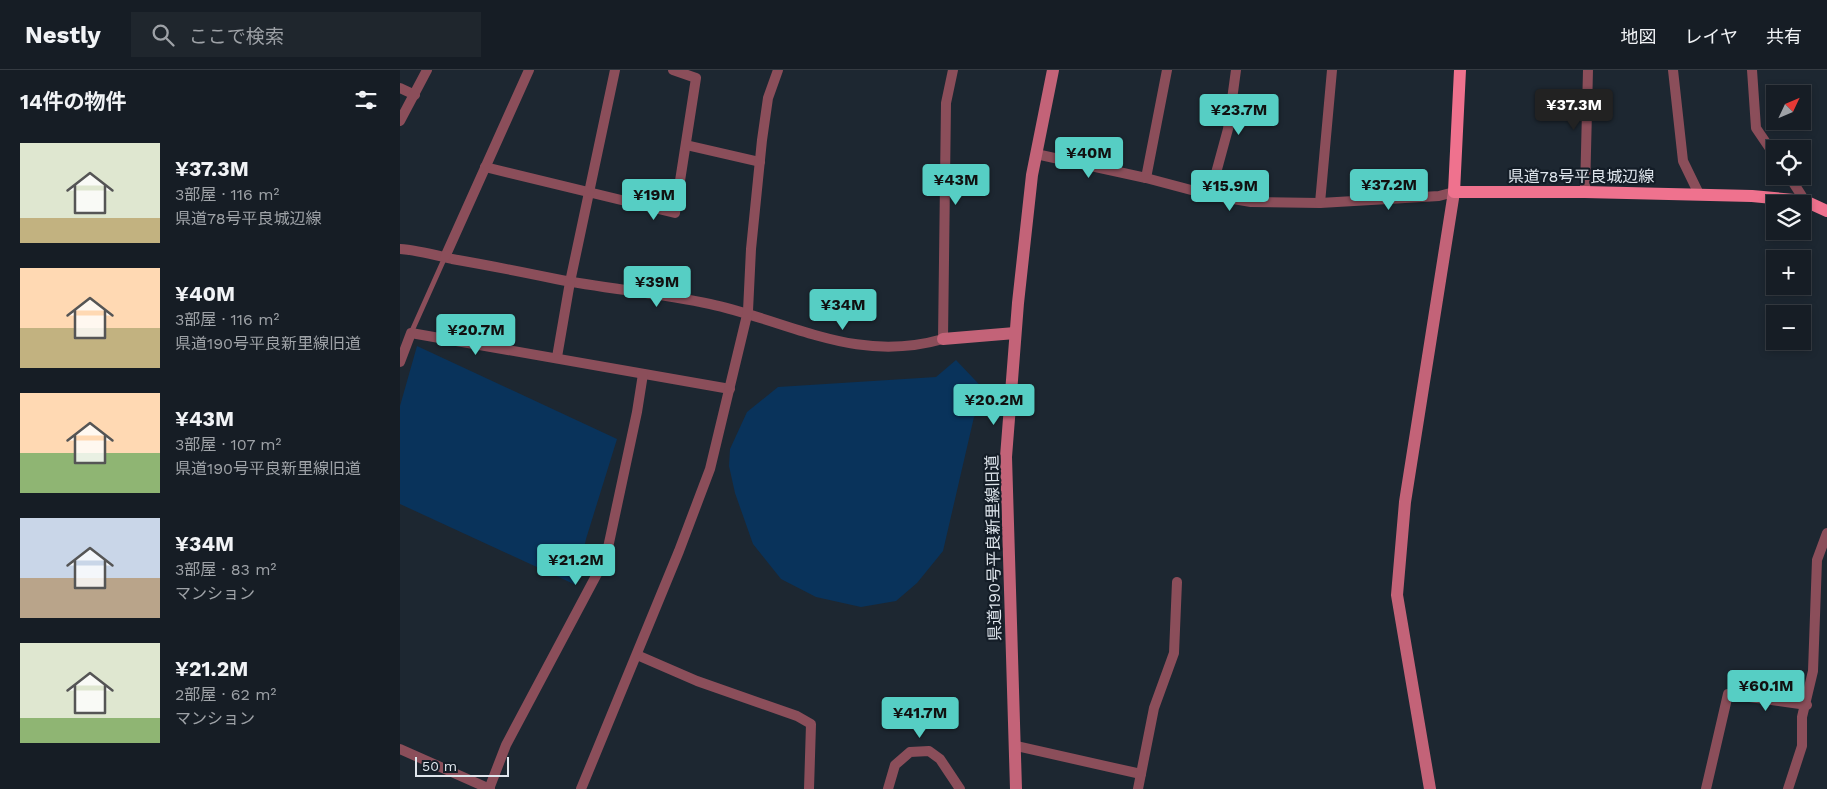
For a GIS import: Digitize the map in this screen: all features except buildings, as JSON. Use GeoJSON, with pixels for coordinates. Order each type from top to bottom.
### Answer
{"type":"FeatureCollection","features":[{"type":"Feature","properties":{"kind":"main road"},"geometry":{"type":"LineString","coordinates":[[1454,192],[1460,70]]}},
{"type":"Feature","properties":{"kind":"main road","name":"県道78号平良城辺線"},"geometry":{"type":"LineString","coordinates":[[1454,192],[1698,194],[1766,198]]}},
{"type":"Feature","properties":{"kind":"main road","name":"県道78号平良城辺線"},"geometry":{"type":"LineString","coordinates":[[1811,204],[1827,211]]}},
{"type":"Feature","properties":{"kind":"street"},"geometry":{"type":"LineString","coordinates":[[400,121],[427,70]]}},
{"type":"Feature","properties":{"kind":"street"},"geometry":{"type":"LineString","coordinates":[[445,257],[529,70]]}},
{"type":"Feature","properties":{"kind":"street"},"geometry":{"type":"LineString","coordinates":[[557,358],[588,192],[615,70]]}},
{"type":"Feature","properties":{"kind":"street"},"geometry":{"type":"LineString","coordinates":[[485,167],[675,213],[696,78],[688,72],[673,70]]}},
{"type":"Feature","properties":{"kind":"street"},"geometry":{"type":"LineString","coordinates":[[581,789],[637,655],[710,470],[748,313],[760,162],[768,98],[778,70]]}},
{"type":"Feature","properties":{"kind":"street"},"geometry":{"type":"LineString","coordinates":[[942,339],[946,104],[953,70]]}},
{"type":"Feature","properties":{"kind":"street","name":"県道190号平良新里線旧道"},"geometry":{"type":"LineString","coordinates":[[1016,789],[1006,457],[1015,333],[1036,154],[1053,70]]}},
{"type":"Feature","properties":{"kind":"street"},"geometry":{"type":"LineString","coordinates":[[1146,178],[1167,70]]}},
{"type":"Feature","properties":{"kind":"street"},"geometry":{"type":"LineString","coordinates":[[1210,195],[1228,128],[1236,70]]}},
{"type":"Feature","properties":{"kind":"street"},"geometry":{"type":"LineString","coordinates":[[1320,203],[1332,70]]}},
{"type":"Feature","properties":{"kind":"street"},"geometry":{"type":"LineString","coordinates":[[1585,192],[1588,70]]}},
{"type":"Feature","properties":{"kind":"street"},"geometry":{"type":"LineString","coordinates":[[1673,70],[1684,162],[1698,194]]}},
{"type":"Feature","properties":{"kind":"street"},"geometry":{"type":"LineString","coordinates":[[1752,70],[1756,128],[1766,143]]}},
{"type":"Feature","properties":{"kind":"street"},"geometry":{"type":"LineString","coordinates":[[400,88],[415,95]]}},
{"type":"Feature","properties":{"kind":"street"},"geometry":{"type":"LineString","coordinates":[[686,145],[760,162]]}},
{"type":"Feature","properties":{"kind":"street"},"geometry":{"type":"LineString","coordinates":[[1036,154],[1146,178],[1210,195],[1251,202],[1320,203],[1439,196],[1454,192],[1406,502],[1397,595],[1430,789]]}},
{"type":"Feature","properties":{"kind":"street"},"geometry":{"type":"LineString","coordinates":[[400,249],[570,282],[708,304],[748,313],[820,338],[844,344],[891,347],[926,344],[942,339],[1015,333]]}},
{"type":"Feature","properties":{"kind":"street"},"geometry":{"type":"LineString","coordinates":[[400,362],[411,333],[730,389]]}},
{"type":"Feature","properties":{"kind":"street"},"geometry":{"type":"LineString","coordinates":[[400,749],[489,789],[510,737],[606,557],[637,412],[643,374]]}},
{"type":"Feature","properties":{"kind":"street"},"geometry":{"type":"LineString","coordinates":[[1788,789],[1802,746],[1802,717],[1806,705],[1814,657],[1817,560],[1827,532]]}},
{"type":"Feature","properties":{"kind":"street"},"geometry":{"type":"LineString","coordinates":[[1138,789],[1154,708],[1174,653],[1177,582]]}},
{"type":"Feature","properties":{"kind":"street"},"geometry":{"type":"LineString","coordinates":[[637,655],[697,681],[797,716],[811,724],[809,789]]}},
{"type":"Feature","properties":{"kind":"street"},"geometry":{"type":"LineString","coordinates":[[1706,789],[1728,694],[1806,705]]}},
{"type":"Feature","properties":{"kind":"street"},"geometry":{"type":"LineString","coordinates":[[1016,746],[1141,774]]}},
{"type":"Feature","properties":{"kind":"street"},"geometry":{"type":"LineString","coordinates":[[888,789],[895,765],[910,752],[929,751],[940,759],[960,789]]}},
{"type":"Feature","properties":{"kind":"lane"},"geometry":{"type":"LineString","coordinates":[[411,333],[445,257]]}},
{"type":"Feature","properties":{"kind":"shaded area"},"geometry":{"type":"Polygon","coordinates":[[[417,346],[617,439],[586,539],[576,585],[400,504],[400,406],[417,346]]]}},
{"type":"Feature","properties":{"kind":"shaded area"},"geometry":{"type":"Polygon","coordinates":[[[956,360],[992,398],[974,417],[943,551],[917,583],[896,601],[861,607],[816,597],[781,579],[753,544],[735,493],[729,466],[730,449],[747,412],[778,387],[936,377],[956,360]]]}}]}
